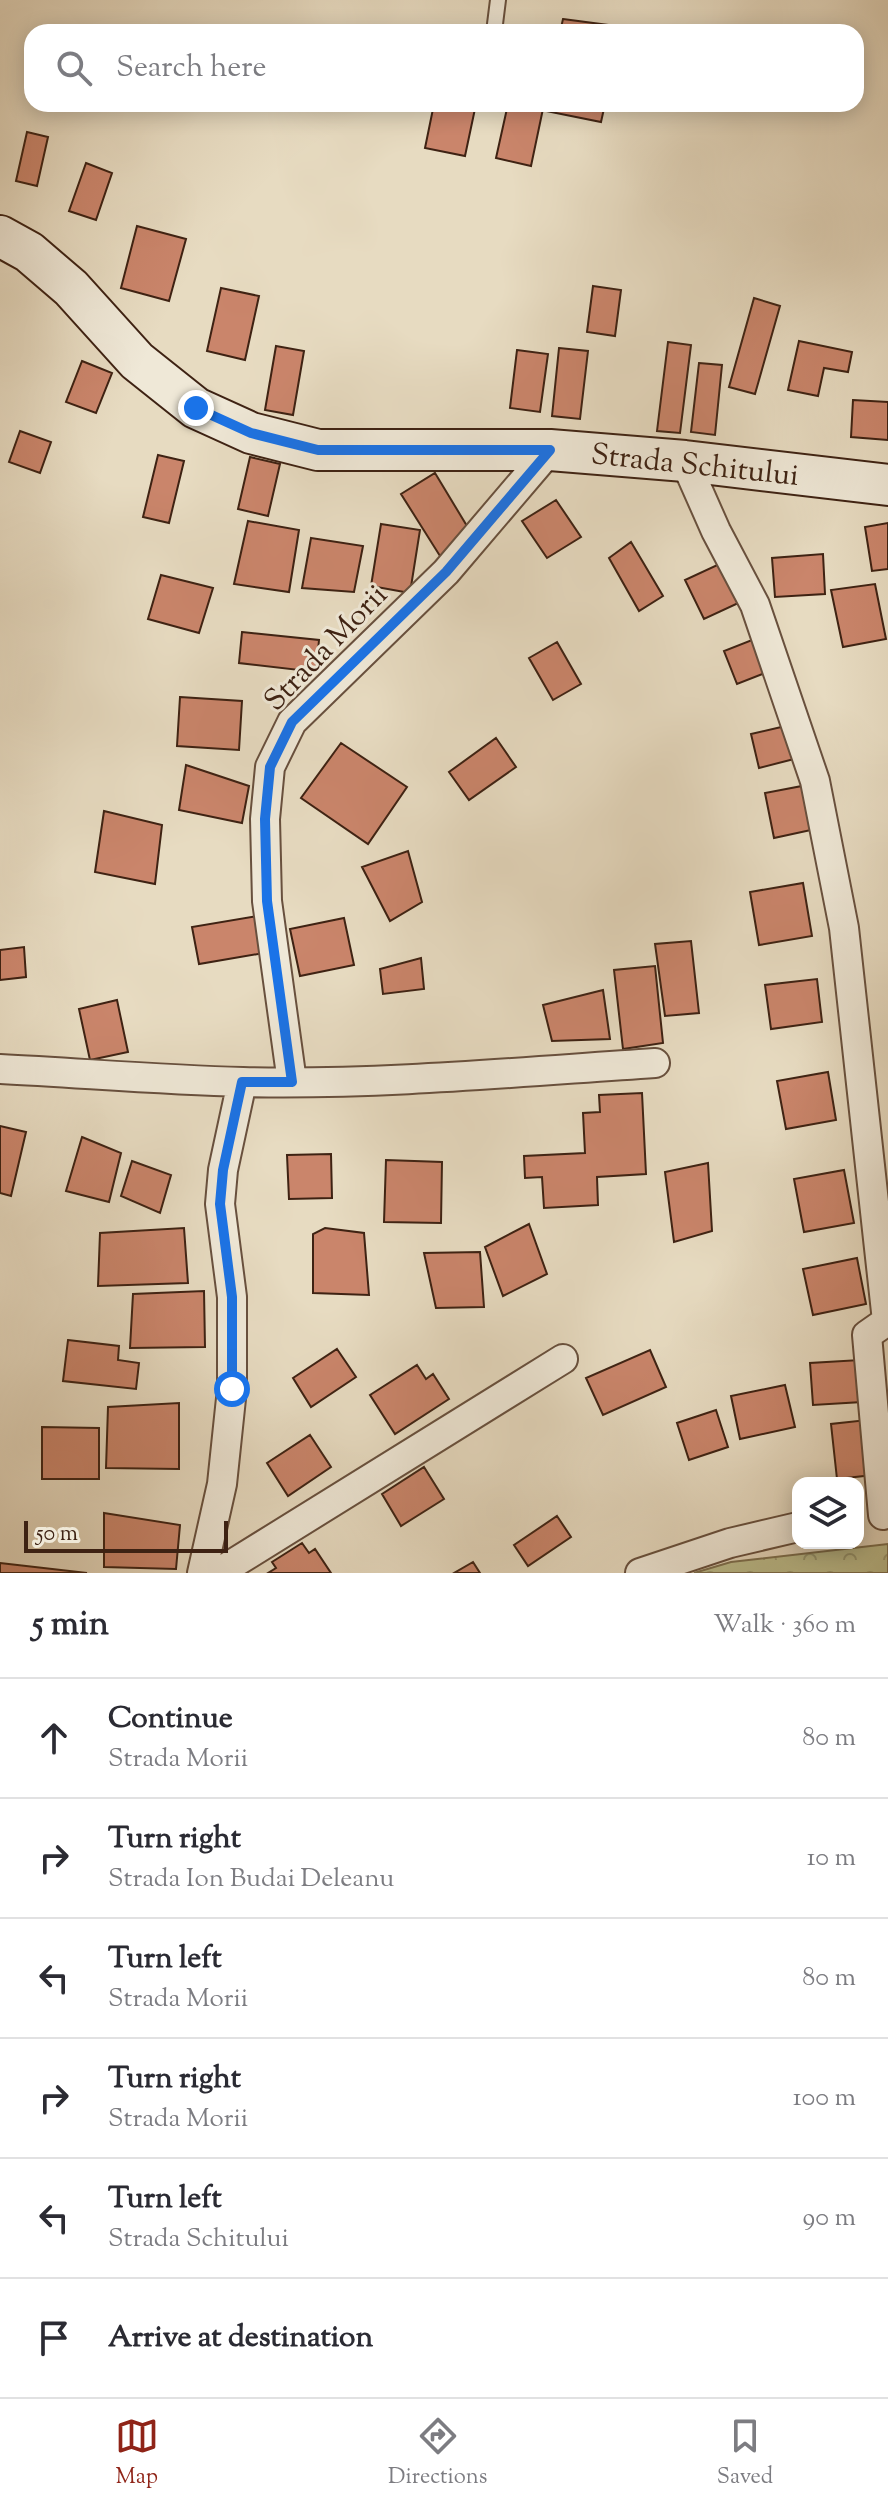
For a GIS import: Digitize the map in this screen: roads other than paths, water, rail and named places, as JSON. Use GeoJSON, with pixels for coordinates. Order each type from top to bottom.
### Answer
{"type":"FeatureCollection","features":[{"type":"Feature","properties":{"kind":"main road","name":"Strada Schitului"},"geometry":{"type":"LineString","coordinates":[[0,236],[29,252],[71,288],[137,361],[196,408],[251,433],[318,450],[550,450],[685,461],[888,485]]}},
{"type":"Feature","properties":{"kind":"street","name":"Strada Morii"},"geometry":{"type":"LineString","coordinates":[[292,1082],[267,901],[265,819],[270,767],[292,722],[446,572],[550,450]]}},
{"type":"Feature","properties":{"kind":"street"},"geometry":{"type":"LineString","coordinates":[[685,461],[716,531],[755,605],[810,766],[844,928],[887,1321],[867,1335],[876,1515]]}},
{"type":"Feature","properties":{"kind":"street"},"geometry":{"type":"LineString","coordinates":[[0,1069],[292,1082],[379,1080],[655,1063]]}},
{"type":"Feature","properties":{"kind":"street"},"geometry":{"type":"LineString","coordinates":[[202,1573],[222,1484],[232,1389],[232,1297],[220,1204],[223,1170],[242,1082]]}},
{"type":"Feature","properties":{"kind":"street"},"geometry":{"type":"LineString","coordinates":[[218,1573],[563,1359]]}},
{"type":"Feature","properties":{"kind":"street"},"geometry":{"type":"LineString","coordinates":[[640,1573],[730,1543],[792,1528]]}},
{"type":"Feature","properties":{"kind":"lane"},"geometry":{"type":"LineString","coordinates":[[495,24],[498,0]]}}]}
